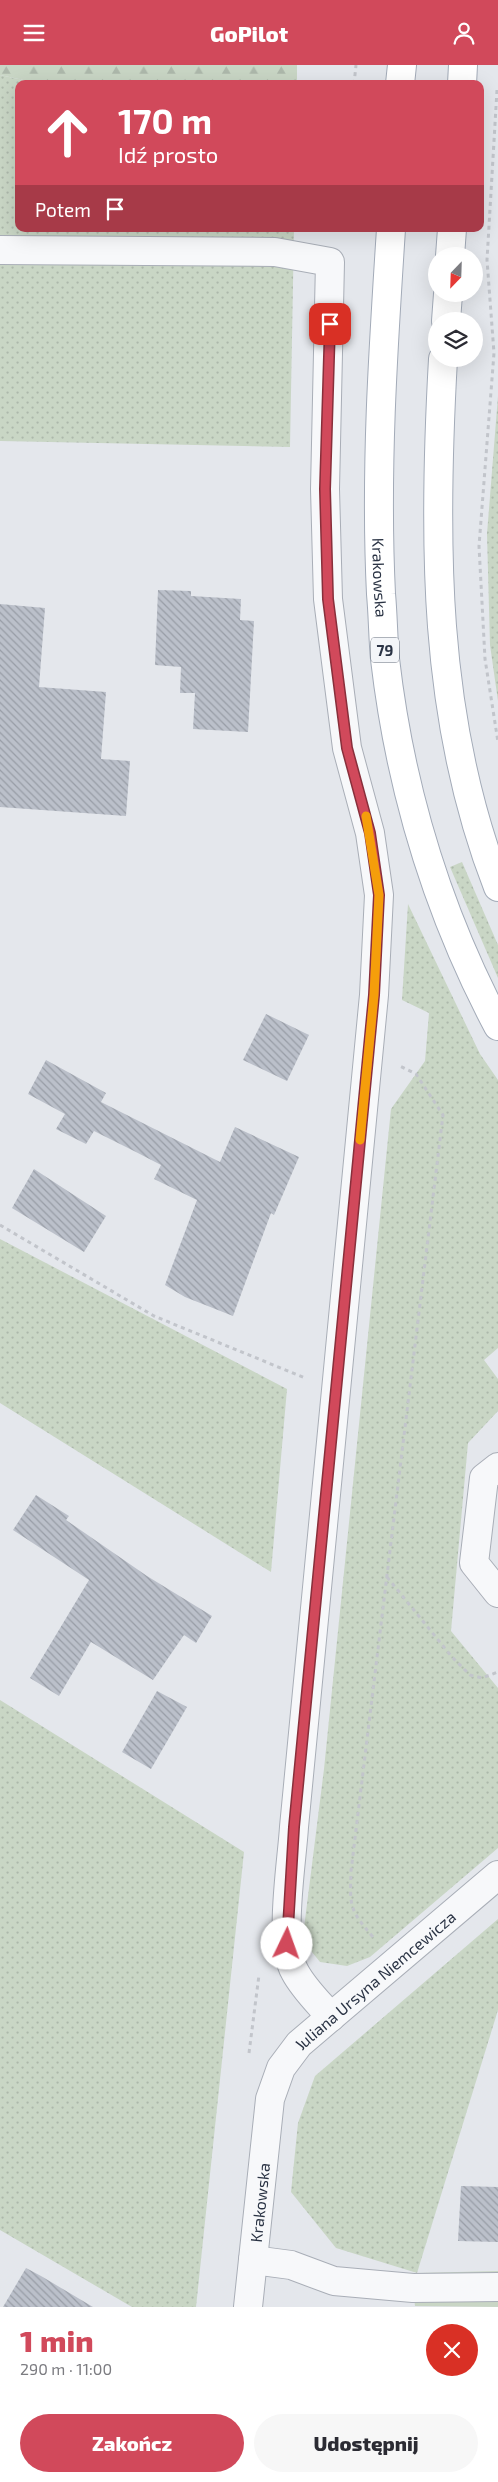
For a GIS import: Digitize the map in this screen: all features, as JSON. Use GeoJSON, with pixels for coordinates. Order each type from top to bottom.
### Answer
{"type":"FeatureCollection","features":[{"type":"Feature","properties":{"kind":"main road"},"geometry":{"type":"LineString","coordinates":[[400,80],[402,65]]}},
{"type":"Feature","properties":{"kind":"main road"},"geometry":{"type":"LineString","coordinates":[[462,80],[463,65]]}},
{"type":"Feature","properties":{"kind":"main road","name":"Krakowska"},"geometry":{"type":"LineString","coordinates":[[391,232],[379,409],[378,532],[385,658],[401,761],[432,877],[458,945],[498,1026]]}},
{"type":"Feature","properties":{"kind":"main road"},"geometry":{"type":"LineString","coordinates":[[451,247],[452,232]]}},
{"type":"Feature","properties":{"kind":"main road"},"geometry":{"type":"LineString","coordinates":[[443,367],[437,522],[445,667],[456,739],[470,803],[498,887]]}},
{"type":"Feature","properties":{"kind":"street"},"geometry":{"type":"LineString","coordinates":[[0,250],[275,252],[330,261],[325,489],[328,599],[347,748],[370,833],[379,895],[374,995],[295,1817],[287,1944],[294,1972],[331,2017]]}},
{"type":"Feature","properties":{"kind":"street"},"geometry":{"type":"LineString","coordinates":[[498,1467],[484,1478],[474,1563],[498,1593]]}},
{"type":"Feature","properties":{"kind":"street","name":"Juliana Ursyna Niemcewicza"},"geometry":{"type":"LineString","coordinates":[[270,2099],[276,2079],[290,2055],[331,2017],[498,1875]]}},
{"type":"Feature","properties":{"kind":"street","name":"Krakowska"},"geometry":{"type":"LineString","coordinates":[[248,2307],[270,2099]]}},
{"type":"Feature","properties":{"kind":"street"},"geometry":{"type":"LineString","coordinates":[[253,2260],[291,2265],[334,2281],[413,2288],[498,2287]]}},
{"type":"Feature","properties":{"kind":"path"},"geometry":{"type":"LineString","coordinates":[[354,80],[356,65]]}},
{"type":"Feature","properties":{"kind":"path"},"geometry":{"type":"LineString","coordinates":[[498,81],[494,113],[487,260],[494,353],[479,547],[485,659],[498,741]]}},
{"type":"Feature","properties":{"kind":"path"},"geometry":{"type":"LineString","coordinates":[[493,718],[498,720]]}},
{"type":"Feature","properties":{"kind":"path"},"geometry":{"type":"LineString","coordinates":[[369,1048],[416,1074],[443,1115],[351,1871],[350,1903],[358,1919],[395,1963]]}},
{"type":"Feature","properties":{"kind":"path"},"geometry":{"type":"LineString","coordinates":[[0,1225],[154,1316],[308,1380],[337,1387]]}},
{"type":"Feature","properties":{"kind":"path"},"geometry":{"type":"LineString","coordinates":[[387,1576],[452,1657],[470,1675],[482,1678],[498,1672]]}},
{"type":"Feature","properties":{"kind":"path"},"geometry":{"type":"LineString","coordinates":[[249,2055],[260,1968]]}},
{"type":"Feature","properties":{"kind":"green space"},"geometry":{"type":"Polygon","coordinates":[[[0,65],[297,65],[297,80],[23,80],[0,75],[0,65]]]}},
{"type":"Feature","properties":{"kind":"green space"},"geometry":{"type":"Polygon","coordinates":[[[0,75],[23,80],[15,80],[15,232],[294,232],[290,447],[0,441],[0,75]]]}},
{"type":"Feature","properties":{"kind":"green space"},"geometry":{"type":"Polygon","coordinates":[[[498,396],[498,701],[490,645],[487,534],[498,396]]]}},
{"type":"Feature","properties":{"kind":"green space"},"geometry":{"type":"Polygon","coordinates":[[[462,862],[498,945],[498,978],[450,867],[462,862]]]}},
{"type":"Feature","properties":{"kind":"green space"},"geometry":{"type":"Polygon","coordinates":[[[408,904],[480,1054],[498,1080],[498,1348],[484,1360],[498,1379],[498,1411],[468,1443],[451,1631],[498,1688],[498,1848],[370,1957],[347,1966],[320,1962],[308,1947],[304,1928],[324,1769],[391,1109],[425,1061],[429,1013],[402,1000],[408,904]]]}},
{"type":"Feature","properties":{"kind":"green space"},"geometry":{"type":"Polygon","coordinates":[[[0,1239],[287,1389],[271,1572],[0,1403],[0,1239]]]}},
{"type":"Feature","properties":{"kind":"green space"},"geometry":{"type":"Polygon","coordinates":[[[0,1700],[244,1852],[196,2307],[132,2307],[0,2230],[0,1700]]]}},
{"type":"Feature","properties":{"kind":"green space"},"geometry":{"type":"Polygon","coordinates":[[[498,1919],[498,2010],[417,2273],[336,2248],[291,2192],[298,2123],[315,2076],[498,1919]]]}},
{"type":"Feature","properties":{"kind":"green space"},"geometry":{"type":"Polygon","coordinates":[[[498,2271],[498,2307],[415,2306],[413,2288],[417,2273],[498,2271]]]}},
{"type":"Feature","properties":{"kind":"building"},"geometry":{"type":"Polygon","coordinates":[[[158,590],[191,591],[191,596],[241,599],[240,620],[254,621],[248,732],[193,729],[195,693],[180,693],[181,667],[155,665],[158,590]]]}},
{"type":"Feature","properties":{"kind":"building"},"geometry":{"type":"Polygon","coordinates":[[[0,604],[45,608],[39,687],[106,692],[101,759],[130,761],[126,816],[0,807],[0,604]]]}},
{"type":"Feature","properties":{"kind":"building"},"geometry":{"type":"Polygon","coordinates":[[[266,1014],[309,1035],[287,1081],[243,1060],[266,1014]]]}},
{"type":"Feature","properties":{"kind":"building"},"geometry":{"type":"Polygon","coordinates":[[[46,1060],[106,1093],[101,1102],[220,1162],[235,1127],[299,1157],[274,1215],[271,1213],[233,1316],[185,1297],[165,1285],[197,1200],[154,1179],[161,1165],[134,1151],[94,1131],[86,1144],[56,1129],[65,1114],[28,1094],[46,1060]]]}},
{"type":"Feature","properties":{"kind":"building"},"geometry":{"type":"Polygon","coordinates":[[[34,1169],[106,1216],[84,1252],[12,1208],[34,1169]]]}},
{"type":"Feature","properties":{"kind":"building"},"geometry":{"type":"Polygon","coordinates":[[[36,1495],[69,1516],[66,1520],[147,1576],[212,1616],[196,1643],[184,1635],[153,1680],[91,1642],[59,1696],[30,1678],[89,1580],[13,1530],[36,1495]]]}},
{"type":"Feature","properties":{"kind":"building"},"geometry":{"type":"Polygon","coordinates":[[[157,1691],[187,1707],[151,1769],[122,1752],[157,1691]]]}},
{"type":"Feature","properties":{"kind":"building"},"geometry":{"type":"Polygon","coordinates":[[[461,2186],[498,2187],[498,2242],[458,2241],[461,2186]]]}},
{"type":"Feature","properties":{"kind":"building"},"geometry":{"type":"Polygon","coordinates":[[[26,2268],[41,2276],[93,2307],[3,2307],[26,2268]]]}},
{"type":"Feature","properties":{"kind":"slow traffic"},"geometry":{"type":"LineString","coordinates":[[360,1140],[374,995],[379,895],[366,816]]}},
{"type":"Feature","properties":{"kind":"route"},"geometry":{"type":"LineString","coordinates":[[287,1944],[294,1827],[374,995],[379,895],[370,833],[347,748],[328,599],[325,489],[330,324]]}}]}
